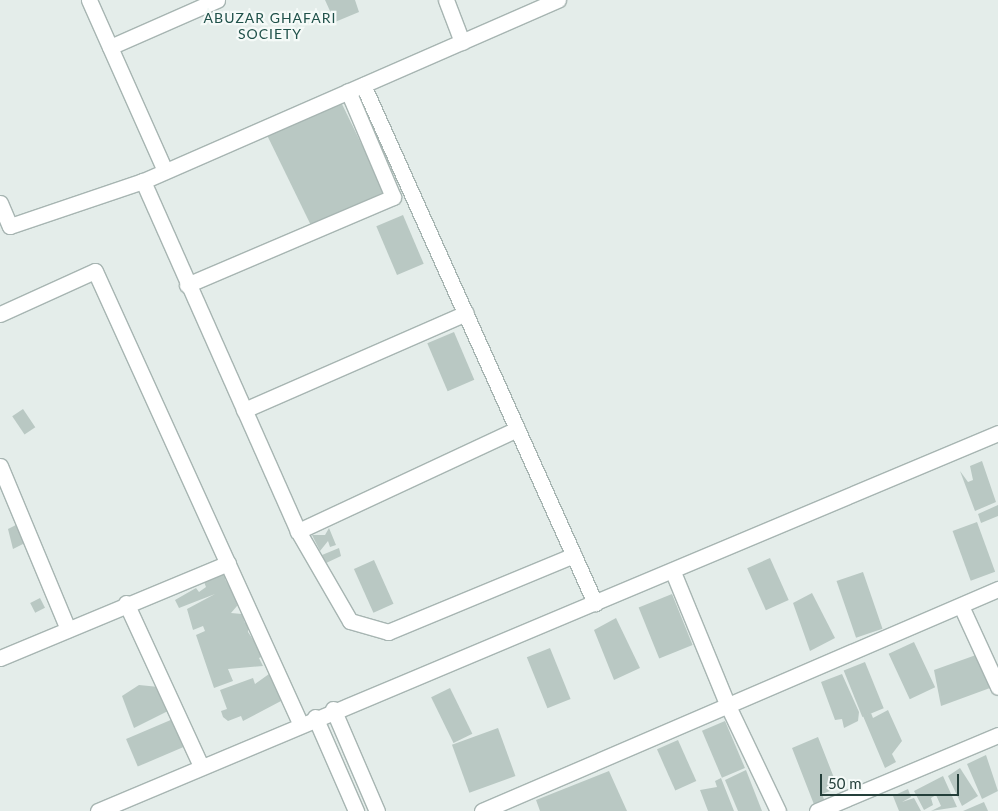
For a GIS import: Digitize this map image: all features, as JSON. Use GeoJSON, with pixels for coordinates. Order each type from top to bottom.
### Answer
{"type":"FeatureCollection","features":[{"type":"Feature","properties":{"kind":"street"},"geometry":{"type":"LineString","coordinates":[[89,0],[165,171]]}},
{"type":"Feature","properties":{"kind":"street"},"geometry":{"type":"LineString","coordinates":[[110,47],[216,0]]}},
{"type":"Feature","properties":{"kind":"street"},"geometry":{"type":"LineString","coordinates":[[446,0],[462,42]]}},
{"type":"Feature","properties":{"kind":"street"},"geometry":{"type":"LineString","coordinates":[[0,203],[10,226],[143,181],[558,0]]}},
{"type":"Feature","properties":{"kind":"street"},"geometry":{"type":"LineString","coordinates":[[363,84],[595,603]]}},
{"type":"Feature","properties":{"kind":"street"},"geometry":{"type":"LineString","coordinates":[[186,285],[393,197],[348,91]]}},
{"type":"Feature","properties":{"kind":"street"},"geometry":{"type":"LineString","coordinates":[[143,181],[186,285],[298,531],[350,622],[370,630],[388,632],[574,555]]}},
{"type":"Feature","properties":{"kind":"street"},"geometry":{"type":"LineString","coordinates":[[0,314],[94,271],[228,563],[356,811]]}},
{"type":"Feature","properties":{"kind":"street"},"geometry":{"type":"LineString","coordinates":[[244,410],[466,313]]}},
{"type":"Feature","properties":{"kind":"street"},"geometry":{"type":"LineString","coordinates":[[298,531],[517,428]]}},
{"type":"Feature","properties":{"kind":"street"},"geometry":{"type":"LineString","coordinates":[[98,811],[333,709],[673,572],[998,433]]}},
{"type":"Feature","properties":{"kind":"street"},"geometry":{"type":"LineString","coordinates":[[0,466],[3,485],[68,628]]}},
{"type":"Feature","properties":{"kind":"street"},"geometry":{"type":"LineString","coordinates":[[0,658],[126,603],[228,563]]}},
{"type":"Feature","properties":{"kind":"street"},"geometry":{"type":"LineString","coordinates":[[673,572],[728,706],[778,811]]}},
{"type":"Feature","properties":{"kind":"street"},"geometry":{"type":"LineString","coordinates":[[482,811],[516,805],[728,706],[998,589]]}},
{"type":"Feature","properties":{"kind":"street"},"geometry":{"type":"LineString","coordinates":[[126,603],[201,766]]}},
{"type":"Feature","properties":{"kind":"street"},"geometry":{"type":"LineString","coordinates":[[961,606],[998,687]]}},
{"type":"Feature","properties":{"kind":"street"},"geometry":{"type":"LineString","coordinates":[[333,709],[377,811]]}},
{"type":"Feature","properties":{"kind":"street"},"geometry":{"type":"LineString","coordinates":[[817,811],[998,735]]}},
{"type":"Feature","properties":{"kind":"building"},"geometry":{"type":"Polygon","coordinates":[[[325,0],[355,0],[359,12],[335,22],[325,0]]]}},
{"type":"Feature","properties":{"kind":"building"},"geometry":{"type":"Polygon","coordinates":[[[340,100],[385,192],[312,227],[267,136],[340,100]]]}},
{"type":"Feature","properties":{"kind":"building"},"geometry":{"type":"Polygon","coordinates":[[[403,215],[424,264],[397,275],[376,226],[403,215]]]}},
{"type":"Feature","properties":{"kind":"building"},"geometry":{"type":"Polygon","coordinates":[[[454,332],[474,380],[448,391],[427,343],[454,332]]]}},
{"type":"Feature","properties":{"kind":"building"},"geometry":{"type":"Polygon","coordinates":[[[23,409],[35,427],[25,435],[12,416],[23,409]]]}},
{"type":"Feature","properties":{"kind":"building"},"geometry":{"type":"Polygon","coordinates":[[[982,461],[996,502],[975,511],[960,471],[968,482],[973,480],[970,466],[982,461]]]}},
{"type":"Feature","properties":{"kind":"building"},"geometry":{"type":"Polygon","coordinates":[[[998,505],[998,516],[981,523],[978,514],[998,505]]]}},
{"type":"Feature","properties":{"kind":"building"},"geometry":{"type":"Polygon","coordinates":[[[977,522],[995,572],[971,581],[953,531],[977,522]]]}},
{"type":"Feature","properties":{"kind":"building"},"geometry":{"type":"Polygon","coordinates":[[[16,525],[25,543],[13,549],[8,529],[16,525]]]}},
{"type":"Feature","properties":{"kind":"building"},"geometry":{"type":"Polygon","coordinates":[[[329,528],[336,545],[330,547],[328,541],[320,551],[312,535],[325,535],[329,528]]]}},
{"type":"Feature","properties":{"kind":"building"},"geometry":{"type":"Polygon","coordinates":[[[339,548],[341,556],[324,564],[322,555],[339,548]]]}},
{"type":"Feature","properties":{"kind":"building"},"geometry":{"type":"Polygon","coordinates":[[[770,558],[789,600],[766,610],[747,568],[770,558]]]}},
{"type":"Feature","properties":{"kind":"building"},"geometry":{"type":"Polygon","coordinates":[[[374,560],[394,604],[373,613],[354,569],[374,560]]]}},
{"type":"Feature","properties":{"kind":"building"},"geometry":{"type":"Polygon","coordinates":[[[220,572],[228,575],[225,579],[231,590],[236,588],[237,606],[231,613],[242,614],[245,623],[249,622],[248,632],[264,656],[259,658],[263,666],[228,669],[233,681],[214,688],[196,635],[205,631],[203,626],[193,630],[187,609],[215,594],[179,608],[175,600],[196,588],[199,592],[206,587],[202,577],[220,572]]]}},
{"type":"Feature","properties":{"kind":"building"},"geometry":{"type":"Polygon","coordinates":[[[863,572],[883,629],[856,638],[837,581],[863,572]]]}},
{"type":"Feature","properties":{"kind":"building"},"geometry":{"type":"Polygon","coordinates":[[[812,593],[835,638],[810,651],[793,603],[812,593]]]}},
{"type":"Feature","properties":{"kind":"building"},"geometry":{"type":"Polygon","coordinates":[[[672,594],[693,645],[659,658],[639,607],[672,594]]]}},
{"type":"Feature","properties":{"kind":"building"},"geometry":{"type":"Polygon","coordinates":[[[40,598],[45,608],[35,613],[30,603],[40,598]]]}},
{"type":"Feature","properties":{"kind":"building"},"geometry":{"type":"Polygon","coordinates":[[[616,618],[640,668],[614,680],[594,630],[616,618]]]}},
{"type":"Feature","properties":{"kind":"building"},"geometry":{"type":"Polygon","coordinates":[[[914,642],[935,687],[910,699],[889,654],[914,642]]]}},
{"type":"Feature","properties":{"kind":"building"},"geometry":{"type":"Polygon","coordinates":[[[550,648],[571,699],[547,708],[527,657],[550,648]]]}},
{"type":"Feature","properties":{"kind":"building"},"geometry":{"type":"Polygon","coordinates":[[[976,655],[990,688],[941,706],[934,670],[976,655]]]}},
{"type":"Feature","properties":{"kind":"building"},"geometry":{"type":"Polygon","coordinates":[[[865,662],[884,708],[862,717],[844,671],[865,662]]]}},
{"type":"Feature","properties":{"kind":"building"},"geometry":{"type":"Polygon","coordinates":[[[269,674],[276,675],[281,701],[243,721],[241,716],[228,721],[223,717],[221,711],[227,709],[220,690],[253,678],[255,684],[269,674]]]}},
{"type":"Feature","properties":{"kind":"building"},"geometry":{"type":"Polygon","coordinates":[[[842,674],[859,712],[858,721],[844,728],[842,719],[835,720],[821,682],[842,674]]]}},
{"type":"Feature","properties":{"kind":"building"},"geometry":{"type":"Polygon","coordinates":[[[139,685],[159,687],[168,711],[134,728],[122,696],[139,685]]]}},
{"type":"Feature","properties":{"kind":"building"},"geometry":{"type":"Polygon","coordinates":[[[450,688],[472,734],[453,743],[431,697],[450,688]]]}},
{"type":"Feature","properties":{"kind":"building"},"geometry":{"type":"Polygon","coordinates":[[[888,710],[902,741],[892,754],[896,762],[885,768],[863,716],[871,713],[873,718],[888,710]]]}},
{"type":"Feature","properties":{"kind":"building"},"geometry":{"type":"Polygon","coordinates":[[[173,719],[185,747],[138,767],[126,739],[173,719]]]}},
{"type":"Feature","properties":{"kind":"building"},"geometry":{"type":"Polygon","coordinates":[[[725,721],[745,768],[722,778],[702,731],[725,721]]]}},
{"type":"Feature","properties":{"kind":"building"},"geometry":{"type":"Polygon","coordinates":[[[498,728],[515,776],[469,793],[452,745],[498,728]]]}},
{"type":"Feature","properties":{"kind":"building"},"geometry":{"type":"Polygon","coordinates":[[[818,737],[838,788],[822,794],[825,802],[815,807],[792,748],[818,737]]]}},
{"type":"Feature","properties":{"kind":"building"},"geometry":{"type":"Polygon","coordinates":[[[678,740],[696,781],[675,790],[657,749],[678,740]]]}},
{"type":"Feature","properties":{"kind":"building"},"geometry":{"type":"Polygon","coordinates":[[[986,755],[998,791],[982,799],[967,764],[986,755]]]}},
{"type":"Feature","properties":{"kind":"building"},"geometry":{"type":"Polygon","coordinates":[[[960,768],[978,796],[962,806],[948,776],[960,768]]]}},
{"type":"Feature","properties":{"kind":"building"},"geometry":{"type":"Polygon","coordinates":[[[746,770],[762,811],[738,811],[725,780],[746,770]]]}},
{"type":"Feature","properties":{"kind":"building"},"geometry":{"type":"Polygon","coordinates":[[[609,771],[627,811],[540,811],[536,800],[609,771]]]}},
{"type":"Feature","properties":{"kind":"building"},"geometry":{"type":"Polygon","coordinates":[[[943,776],[957,807],[931,811],[941,806],[936,795],[931,798],[933,805],[924,810],[914,791],[943,776]]]}},
{"type":"Feature","properties":{"kind":"building"},"geometry":{"type":"Polygon","coordinates":[[[721,778],[734,811],[708,811],[700,790],[717,787],[715,781],[721,778]]]}},
{"type":"Feature","properties":{"kind":"building"},"geometry":{"type":"Polygon","coordinates":[[[908,789],[911,797],[902,802],[914,798],[921,811],[899,811],[893,796],[908,789]]]}},
{"type":"Feature","properties":{"kind":"building"},"geometry":{"type":"Polygon","coordinates":[[[984,802],[988,811],[963,811],[984,802]]]}},
{"type":"Feature","properties":{"kind":"district","name":"ABUZAR GHAFARI SOCIETY"},"geometry":{"type":"Point","coordinates":[270,26]}}]}
